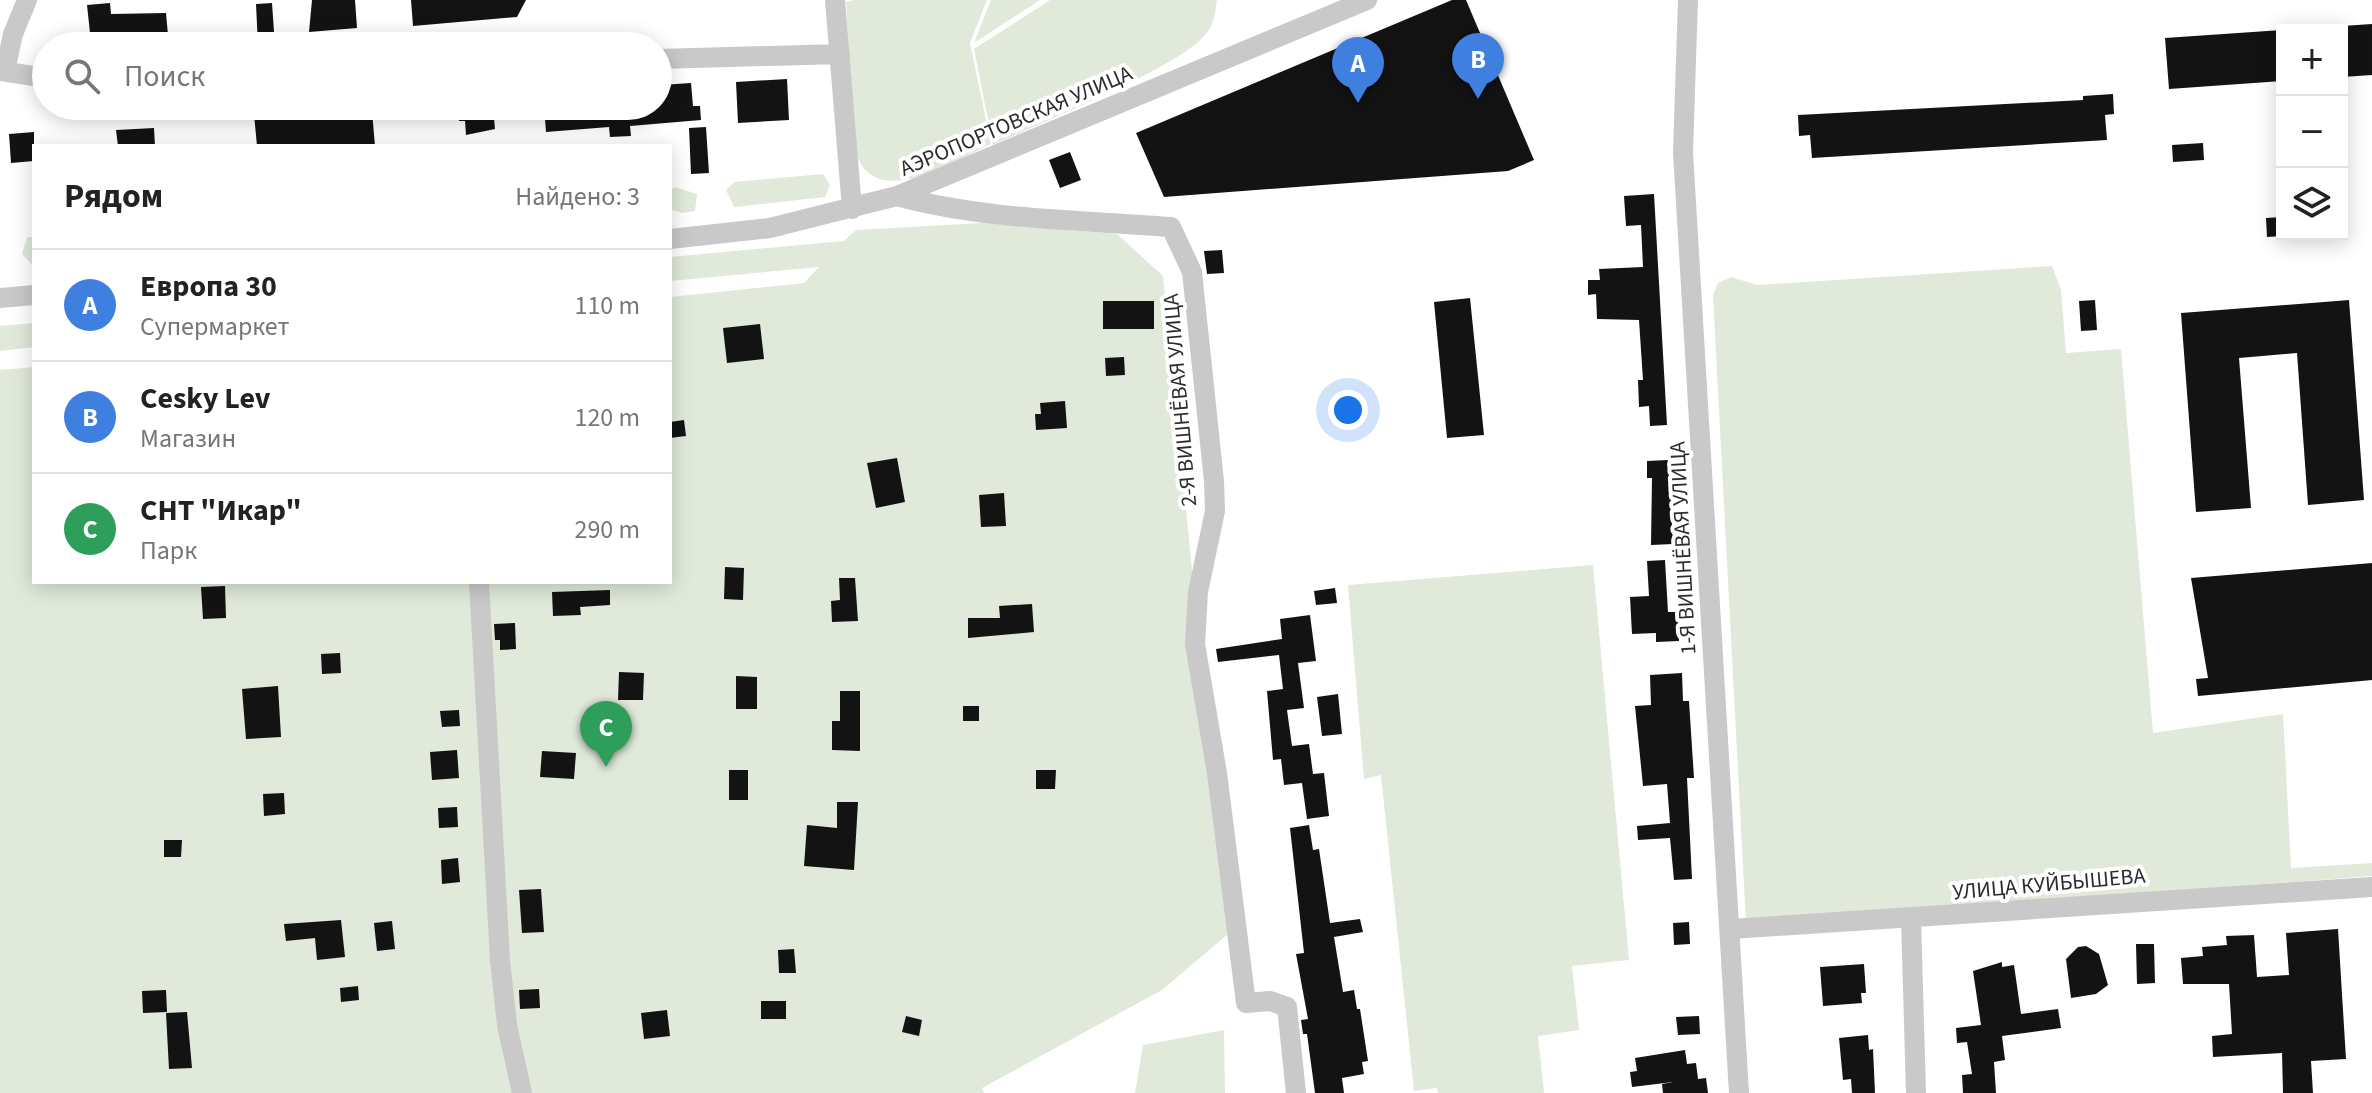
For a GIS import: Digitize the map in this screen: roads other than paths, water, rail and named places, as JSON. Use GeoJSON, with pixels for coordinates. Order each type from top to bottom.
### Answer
{"type":"FeatureCollection","features":[{"type":"Feature","properties":{"kind":"street"},"geometry":{"type":"LineString","coordinates":[[27,0],[3,71],[32,76]]}},
{"type":"Feature","properties":{"kind":"street"},"geometry":{"type":"LineString","coordinates":[[835,0],[852,209]]}},
{"type":"Feature","properties":{"kind":"street","name":"АЭРОПОРТОВСКАЯ УЛИЦА"},"geometry":{"type":"LineString","coordinates":[[672,239],[770,228],[897,196],[1367,0]]}},
{"type":"Feature","properties":{"kind":"street","name":"1-Я ВИШНЁВАЯ УЛИЦА"},"geometry":{"type":"LineString","coordinates":[[1688,0],[1683,152],[1739,1093]]}},
{"type":"Feature","properties":{"kind":"street"},"geometry":{"type":"LineString","coordinates":[[672,59],[840,54]]}},
{"type":"Feature","properties":{"kind":"street","name":"2-Я ВИШНЁВАЯ УЛИЦА"},"geometry":{"type":"LineString","coordinates":[[897,196],[938,207],[983,213],[1171,227],[1192,272],[1215,511],[1198,592],[1195,644],[1219,788],[1246,1003],[1270,1001],[1287,1007],[1296,1093]]}},
{"type":"Feature","properties":{"kind":"street"},"geometry":{"type":"LineString","coordinates":[[0,298],[32,295]]}},
{"type":"Feature","properties":{"kind":"street"},"geometry":{"type":"LineString","coordinates":[[479,584],[500,960],[507,1025],[522,1093]]}},
{"type":"Feature","properties":{"kind":"street","name":"УЛИЦА КУЙБЫШЕВА"},"geometry":{"type":"LineString","coordinates":[[1730,929],[2372,887]]}},
{"type":"Feature","properties":{"kind":"street"},"geometry":{"type":"LineString","coordinates":[[1911,919],[1916,1093]]}},
{"type":"Feature","properties":{"kind":"place","name":"Cesky Lev"},"geometry":{"type":"Point","coordinates":[1478,99]}},
{"type":"Feature","properties":{"kind":"place","name":"Европа 30"},"geometry":{"type":"Point","coordinates":[1358,103]}},
{"type":"Feature","properties":{"kind":"place","name":"СНТ \"Икар\""},"geometry":{"type":"Point","coordinates":[606,767]}}]}
